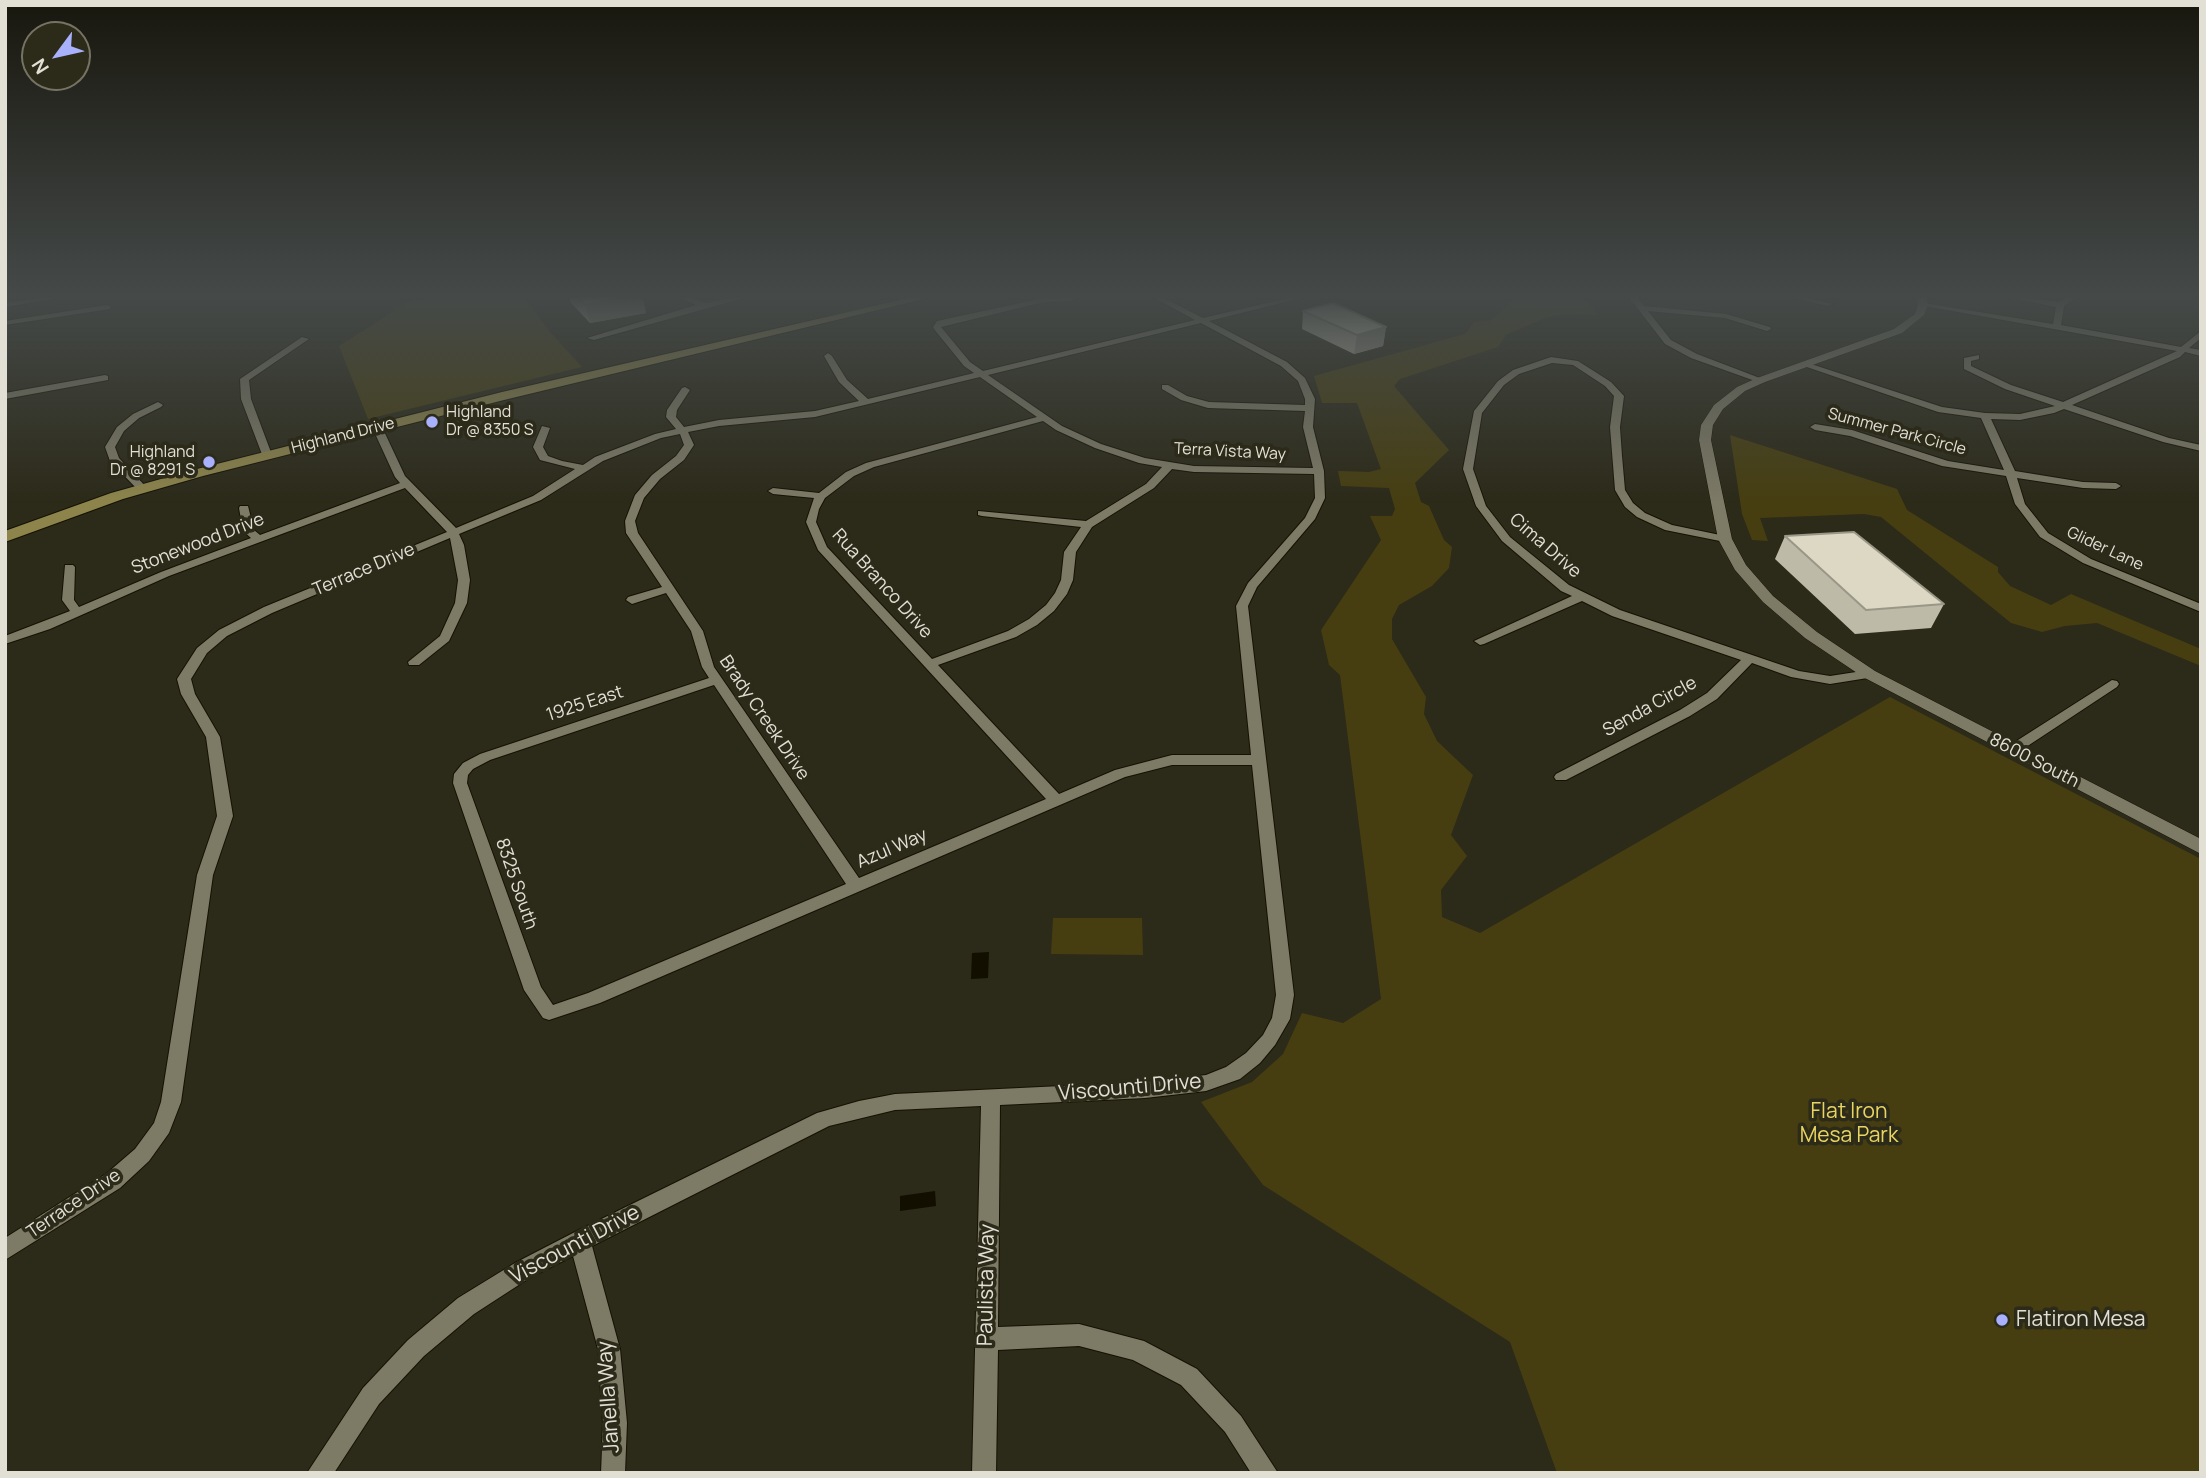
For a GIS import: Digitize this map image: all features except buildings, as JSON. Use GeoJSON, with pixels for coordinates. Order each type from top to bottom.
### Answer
{"type":"FeatureCollection","features":[{"type":"Feature","properties":{"kind":"main road","name":"Highland Drive"},"geometry":{"type":"LineString","coordinates":[[5,537],[142,489],[267,455],[639,365]]}},
{"type":"Feature","properties":{"kind":"street"},"geometry":{"type":"LineString","coordinates":[[265,365],[244,379],[246,399],[267,455]]}},
{"type":"Feature","properties":{"kind":"street"},"geometry":{"type":"LineString","coordinates":[[833,365],[843,382],[866,402]]}},
{"type":"Feature","properties":{"kind":"street","name":"Terra Vista Way"},"geometry":{"type":"LineString","coordinates":[[970,365],[1043,418],[1098,446],[1169,466],[1220,471],[1319,471]]}},
{"type":"Feature","properties":{"kind":"street","name":"Terrace Drive"},"geometry":{"type":"LineString","coordinates":[[5,1250],[113,1181],[149,1146],[162,1127],[171,1102],[205,875],[225,816],[213,737],[185,687],[184,679],[194,660],[223,633],[252,617],[537,498],[586,468],[634,444],[681,430],[719,423],[799,417],[1018,365]]}},
{"type":"Feature","properties":{"kind":"street","name":"Viscounti Drive"},"geometry":{"type":"LineString","coordinates":[[319,1473],[372,1396],[416,1348],[466,1306],[523,1270],[580,1240],[824,1119],[859,1108],[895,1102],[1177,1088],[1206,1083],[1233,1073],[1253,1058],[1269,1040],[1281,1019],[1285,995],[1242,606],[1252,586],[1316,509],[1321,487],[1308,427],[1311,408],[1307,390],[1285,365]]}},
{"type":"Feature","properties":{"kind":"street","name":"Cima Drive"},"geometry":{"type":"LineString","coordinates":[[1535,365],[1501,383],[1477,414],[1468,469],[1472,486],[1490,522],[1526,556],[1580,597],[1749,659],[1796,674],[1830,680],[1869,674]]}},
{"type":"Feature","properties":{"kind":"street","name":"Cima Drive"},"geometry":{"type":"LineString","coordinates":[[1577,365],[1608,384],[1619,396],[1615,427],[1620,490],[1629,505],[1642,515],[1669,528],[1726,539]]}},
{"type":"Feature","properties":{"kind":"street"},"geometry":{"type":"LineString","coordinates":[[1724,365],[1761,380]]}},
{"type":"Feature","properties":{"kind":"street"},"geometry":{"type":"LineString","coordinates":[[1805,365],[1918,404],[1985,416],[2037,415],[2063,407],[2155,365]]}},
{"type":"Feature","properties":{"kind":"street","name":"8600 South"},"geometry":{"type":"LineString","coordinates":[[1805,365],[1761,380],[1728,397],[1707,425],[1705,440],[1726,539],[1740,567],[1768,598],[1811,635],[1869,674],[2201,847]]}},
{"type":"Feature","properties":{"kind":"street"},"geometry":{"type":"LineString","coordinates":[[1967,365],[1973,372],[2063,407],[2199,449]]}},
{"type":"Feature","properties":{"kind":"street"},"geometry":{"type":"LineString","coordinates":[[5,396],[105,378]]}},
{"type":"Feature","properties":{"kind":"street"},"geometry":{"type":"LineString","coordinates":[[1165,387],[1184,398],[1208,405],[1311,408]]}},
{"type":"Feature","properties":{"kind":"street"},"geometry":{"type":"LineString","coordinates":[[681,430],[671,417],[672,410],[685,390]]}},
{"type":"Feature","properties":{"kind":"street"},"geometry":{"type":"LineString","coordinates":[[142,489],[114,459],[110,447],[120,429],[136,416],[158,405]]}},
{"type":"Feature","properties":{"kind":"street","name":"Glider Lane"},"geometry":{"type":"LineString","coordinates":[[1985,416],[2011,475],[2020,504],[2043,536],[2087,561],[2201,608]]}},
{"type":"Feature","properties":{"kind":"street"},"geometry":{"type":"LineString","coordinates":[[773,491],[821,496],[850,474],[870,465],[1043,418]]}},
{"type":"Feature","properties":{"kind":"street","name":"Summer Park Circle"},"geometry":{"type":"LineString","coordinates":[[1815,426],[1852,433],[1936,461],[2011,475],[2083,485],[2116,486]]}},
{"type":"Feature","properties":{"kind":"street"},"geometry":{"type":"LineString","coordinates":[[377,427],[395,471],[450,526],[464,580],[461,603],[445,638],[414,662]]}},
{"type":"Feature","properties":{"kind":"street"},"geometry":{"type":"LineString","coordinates":[[545,428],[538,447],[544,458],[549,462],[586,468]]}},
{"type":"Feature","properties":{"kind":"street","name":"Brady Creek Drive"},"geometry":{"type":"LineString","coordinates":[[681,430],[689,445],[686,452],[645,488],[633,508],[631,521],[637,544],[697,631],[704,659],[716,680],[856,886]]}},
{"type":"Feature","properties":{"kind":"street"},"geometry":{"type":"LineString","coordinates":[[930,664],[1012,634],[1034,622],[1061,594],[1067,580],[1070,552],[1088,525],[1150,486],[1169,466]]}},
{"type":"Feature","properties":{"kind":"street","name":"Stonewood Drive"},"geometry":{"type":"LineString","coordinates":[[5,640],[152,580],[406,484]]}},
{"type":"Feature","properties":{"kind":"street","name":"Rua Branco Drive"},"geometry":{"type":"LineString","coordinates":[[821,496],[811,522],[822,548],[1057,801]]}},
{"type":"Feature","properties":{"kind":"street"},"geometry":{"type":"LineString","coordinates":[[244,508],[249,531],[259,539]]}},
{"type":"Feature","properties":{"kind":"street"},"geometry":{"type":"LineString","coordinates":[[982,513],[1088,525]]}},
{"type":"Feature","properties":{"kind":"street"},"geometry":{"type":"LineString","coordinates":[[69,567],[68,600],[76,613]]}},
{"type":"Feature","properties":{"kind":"street"},"geometry":{"type":"LineString","coordinates":[[632,600],[668,589]]}},
{"type":"Feature","properties":{"kind":"street"},"geometry":{"type":"LineString","coordinates":[[1480,641],[1580,597]]}},
{"type":"Feature","properties":{"kind":"street","name":"Senda Circle"},"geometry":{"type":"LineString","coordinates":[[1561,777],[1685,713],[1712,696],[1749,659]]}},
{"type":"Feature","properties":{"kind":"street","name":"1925 East"},"geometry":{"type":"LineString","coordinates":[[468,766],[485,757],[716,680]]}},
{"type":"Feature","properties":{"kind":"street"},"geometry":{"type":"LineString","coordinates":[[2012,750],[2112,684]]}},
{"type":"Feature","properties":{"kind":"street","name":"Azul Way"},"geometry":{"type":"LineString","coordinates":[[549,1013],[594,998],[1120,773],[1172,760],[1259,760]]}},
{"type":"Feature","properties":{"kind":"street","name":"8325 South"},"geometry":{"type":"LineString","coordinates":[[468,766],[461,774],[460,783],[533,989],[549,1013]]}},
{"type":"Feature","properties":{"kind":"street","name":"Paulista Way"},"geometry":{"type":"LineString","coordinates":[[984,1473],[991,1097]]}},
{"type":"Feature","properties":{"kind":"street","name":"Janella Way"},"geometry":{"type":"LineString","coordinates":[[580,1240],[609,1349],[615,1423],[613,1473]]}},
{"type":"Feature","properties":{"kind":"street"},"geometry":{"type":"LineString","coordinates":[[987,1339],[1080,1335],[1136,1349],[1189,1377],[1233,1423],[1266,1473]]}},
{"type":"Feature","properties":{"kind":"green space"},"geometry":{"type":"Polygon","coordinates":[[[347,365],[582,367],[368,419],[347,365]]]}},
{"type":"Feature","properties":{"kind":"green space","name":"Flat Iron Mesa Park"},"geometry":{"type":"Polygon","coordinates":[[[1354,365],[1443,365],[1400,379],[1394,386],[1449,450],[1415,483],[1421,502],[1429,506],[1444,540],[1452,547],[1449,568],[1432,586],[1399,605],[1392,619],[1392,639],[1426,697],[1424,714],[1437,741],[1473,775],[1451,835],[1467,856],[1441,890],[1442,917],[1480,933],[1890,697],[2201,859],[2201,1473],[1557,1473],[1510,1342],[1263,1185],[1201,1102],[1252,1082],[1283,1054],[1302,1013],[1343,1023],[1381,999],[1340,675],[1329,665],[1321,630],[1381,540],[1370,516],[1392,516],[1395,509],[1389,488],[1341,486],[1338,471],[1369,472],[1381,469],[1357,403],[1322,403],[1314,376],[1354,365]]]}},
{"type":"Feature","properties":{"kind":"green space"},"geometry":{"type":"Polygon","coordinates":[[[1730,435],[1897,489],[1907,510],[1998,567],[1998,572],[2010,586],[2051,605],[2071,594],[2201,649],[2201,666],[2097,623],[2065,626],[2042,632],[2011,623],[1881,517],[1864,514],[1760,518],[1768,541],[1752,540],[1742,514],[1730,435]]]}},
{"type":"Feature","properties":{"kind":"green space"},"geometry":{"type":"Polygon","coordinates":[[[1053,918],[1142,918],[1143,955],[1051,954],[1053,918]]]}},
{"type":"Feature","properties":{"kind":"shaded area"},"geometry":{"type":"Polygon","coordinates":[[[989,952],[988,978],[971,979],[972,953],[989,952]]]}},
{"type":"Feature","properties":{"kind":"shaded area"},"geometry":{"type":"Polygon","coordinates":[[[935,1191],[936,1206],[900,1211],[900,1196],[935,1191]]]}},
{"type":"Feature","properties":{"kind":"place","name":"Highland Dr @ 8350 S"},"geometry":{"type":"Point","coordinates":[432,422]}},
{"type":"Feature","properties":{"kind":"place","name":"Highland Dr @ 8291 S"},"geometry":{"type":"Point","coordinates":[209,462]}},
{"type":"Feature","properties":{"kind":"place","name":"Flatiron Mesa"},"geometry":{"type":"Point","coordinates":[2002,1320]}}]}
